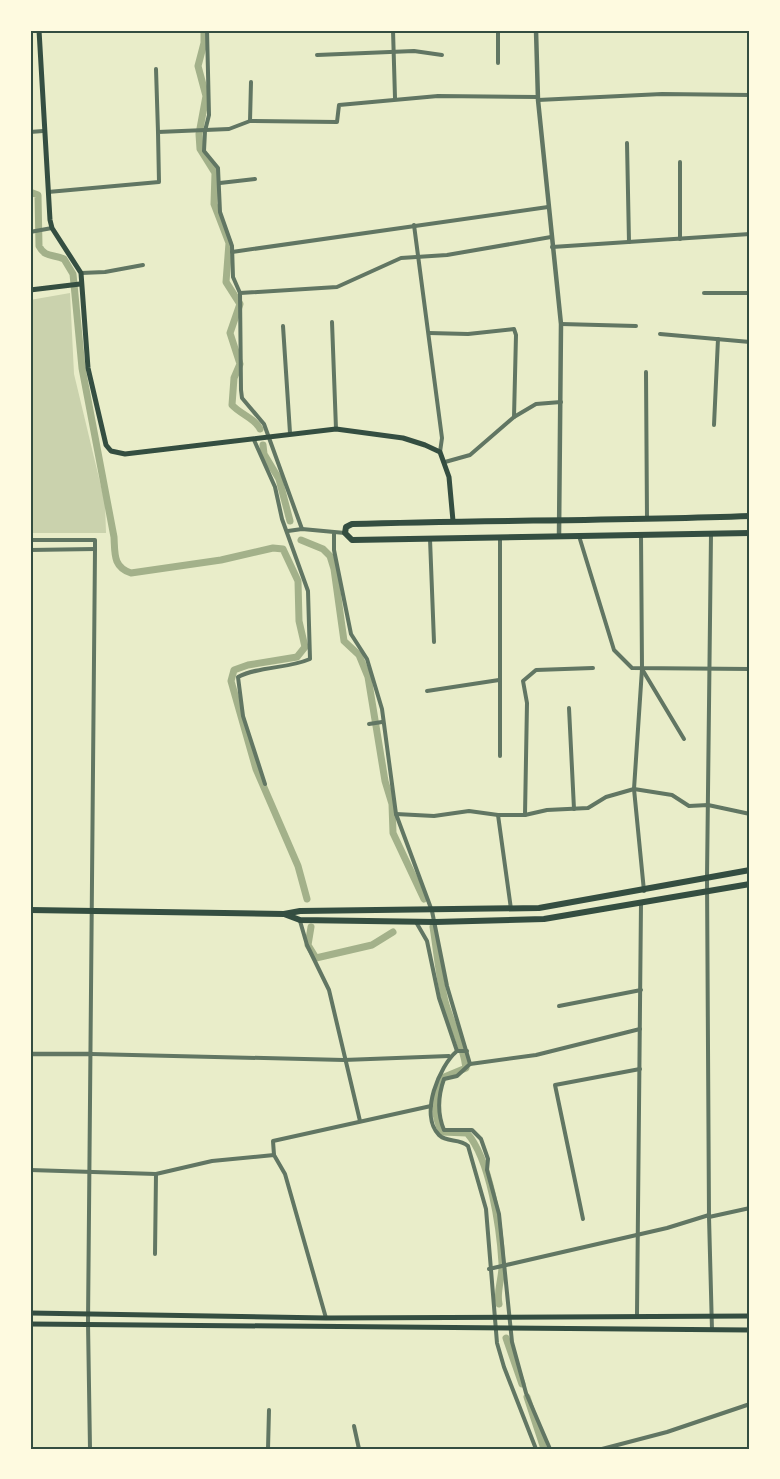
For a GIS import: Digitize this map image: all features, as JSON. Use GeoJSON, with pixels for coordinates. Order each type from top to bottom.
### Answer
{"type":"FeatureCollection","features":[{"type":"Feature","properties":{"kind":"main road"},"geometry":{"type":"LineString","coordinates":[[39,30],[43,131],[52,228],[81,273],[80,284],[88,368],[106,446],[111,452],[126,454],[254,440],[290,432],[336,429],[403,438],[440,453],[445,462],[453,521]]}},
{"type":"Feature","properties":{"kind":"main road"},"geometry":{"type":"LineString","coordinates":[[30,290],[80,284]]}},
{"type":"Feature","properties":{"kind":"main road"},"geometry":{"type":"LineString","coordinates":[[750,516],[646,520],[558,519],[352,524],[346,527],[345,533],[352,540],[750,533]]}},
{"type":"Feature","properties":{"kind":"main road"},"geometry":{"type":"LineString","coordinates":[[30,910],[92,909],[284,914],[300,911],[540,908],[750,870]]}},
{"type":"Feature","properties":{"kind":"main road"},"geometry":{"type":"LineString","coordinates":[[284,914],[300,920],[435,922],[543,919],[750,884]]}},
{"type":"Feature","properties":{"kind":"main road"},"geometry":{"type":"LineString","coordinates":[[30,1313],[88,1312],[326,1318],[494,1318],[637,1314],[750,1316]]}},
{"type":"Feature","properties":{"kind":"main road"},"geometry":{"type":"LineString","coordinates":[[30,1324],[750,1330]]}},
{"type":"Feature","properties":{"kind":"street"},"geometry":{"type":"LineString","coordinates":[[207,30],[209,115],[204,131],[204,151],[218,168],[220,212],[232,252],[233,277],[240,293],[242,398],[264,424],[302,530]]}},
{"type":"Feature","properties":{"kind":"street"},"geometry":{"type":"LineString","coordinates":[[393,30],[395,98]]}},
{"type":"Feature","properties":{"kind":"street"},"geometry":{"type":"LineString","coordinates":[[498,30],[498,63]]}},
{"type":"Feature","properties":{"kind":"street"},"geometry":{"type":"LineString","coordinates":[[536,30],[538,99],[561,324],[559,536]]}},
{"type":"Feature","properties":{"kind":"street"},"geometry":{"type":"LineString","coordinates":[[317,55],[393,52],[441,55]]}},
{"type":"Feature","properties":{"kind":"street"},"geometry":{"type":"LineString","coordinates":[[48,193],[159,182],[156,69]]}},
{"type":"Feature","properties":{"kind":"street"},"geometry":{"type":"LineString","coordinates":[[250,121],[251,82]]}},
{"type":"Feature","properties":{"kind":"street"},"geometry":{"type":"LineString","coordinates":[[158,132],[229,129],[250,121],[337,122],[339,105],[395,98],[538,99],[662,94],[750,95]]}},
{"type":"Feature","properties":{"kind":"street"},"geometry":{"type":"LineString","coordinates":[[30,132],[43,131]]}},
{"type":"Feature","properties":{"kind":"street"},"geometry":{"type":"LineString","coordinates":[[627,143],[629,242]]}},
{"type":"Feature","properties":{"kind":"street"},"geometry":{"type":"LineString","coordinates":[[680,162],[680,239]]}},
{"type":"Feature","properties":{"kind":"street"},"geometry":{"type":"LineString","coordinates":[[220,183],[255,179]]}},
{"type":"Feature","properties":{"kind":"street"},"geometry":{"type":"LineString","coordinates":[[232,252],[548,207]]}},
{"type":"Feature","properties":{"kind":"street"},"geometry":{"type":"LineString","coordinates":[[414,225],[442,438],[440,453]]}},
{"type":"Feature","properties":{"kind":"street"},"geometry":{"type":"LineString","coordinates":[[32,233],[52,228]]}},
{"type":"Feature","properties":{"kind":"street"},"geometry":{"type":"LineString","coordinates":[[552,247],[750,234]]}},
{"type":"Feature","properties":{"kind":"street"},"geometry":{"type":"LineString","coordinates":[[240,293],[337,287],[380,265],[401,258],[417,259],[551,237]]}},
{"type":"Feature","properties":{"kind":"street"},"geometry":{"type":"LineString","coordinates":[[81,273],[105,272],[143,265]]}},
{"type":"Feature","properties":{"kind":"street"},"geometry":{"type":"LineString","coordinates":[[704,292],[750,293]]}},
{"type":"Feature","properties":{"kind":"street"},"geometry":{"type":"LineString","coordinates":[[332,322],[336,429]]}},
{"type":"Feature","properties":{"kind":"street"},"geometry":{"type":"LineString","coordinates":[[561,324],[636,326]]}},
{"type":"Feature","properties":{"kind":"street"},"geometry":{"type":"LineString","coordinates":[[283,326],[290,432]]}},
{"type":"Feature","properties":{"kind":"street"},"geometry":{"type":"LineString","coordinates":[[429,333],[468,334],[514,329],[516,334],[514,417]]}},
{"type":"Feature","properties":{"kind":"street"},"geometry":{"type":"LineString","coordinates":[[660,334],[750,342]]}},
{"type":"Feature","properties":{"kind":"street"},"geometry":{"type":"LineString","coordinates":[[714,425],[718,339]]}},
{"type":"Feature","properties":{"kind":"street"},"geometry":{"type":"LineString","coordinates":[[646,372],[646,520]]}},
{"type":"Feature","properties":{"kind":"street"},"geometry":{"type":"LineString","coordinates":[[445,462],[470,455],[514,417],[536,404],[561,402]]}},
{"type":"Feature","properties":{"kind":"street"},"geometry":{"type":"LineString","coordinates":[[254,440],[275,487],[282,519],[308,591],[310,658],[293,666],[247,672],[238,676],[243,716],[265,784]]}},
{"type":"Feature","properties":{"kind":"street"},"geometry":{"type":"LineString","coordinates":[[288,531],[345,533]]}},
{"type":"Feature","properties":{"kind":"street"},"geometry":{"type":"LineString","coordinates":[[334,534],[334,550],[351,634],[367,659],[382,710],[396,814],[432,911],[447,986],[470,1064]]}},
{"type":"Feature","properties":{"kind":"street"},"geometry":{"type":"LineString","coordinates":[[711,534],[707,878],[712,1330]]}},
{"type":"Feature","properties":{"kind":"street"},"geometry":{"type":"LineString","coordinates":[[641,535],[642,669],[634,789],[644,891]]}},
{"type":"Feature","properties":{"kind":"street"},"geometry":{"type":"LineString","coordinates":[[579,536],[614,650],[632,668],[750,669]]}},
{"type":"Feature","properties":{"kind":"street"},"geometry":{"type":"LineString","coordinates":[[500,537],[500,756]]}},
{"type":"Feature","properties":{"kind":"street"},"geometry":{"type":"LineString","coordinates":[[430,539],[434,642]]}},
{"type":"Feature","properties":{"kind":"street"},"geometry":{"type":"LineString","coordinates":[[30,540],[95,540],[88,1312],[90,1449]]}},
{"type":"Feature","properties":{"kind":"street"},"geometry":{"type":"LineString","coordinates":[[30,550],[95,549]]}},
{"type":"Feature","properties":{"kind":"street"},"geometry":{"type":"LineString","coordinates":[[525,815],[526,703],[523,681],[536,670],[593,668]]}},
{"type":"Feature","properties":{"kind":"street"},"geometry":{"type":"LineString","coordinates":[[642,669],[684,738]]}},
{"type":"Feature","properties":{"kind":"street"},"geometry":{"type":"LineString","coordinates":[[427,691],[499,680]]}},
{"type":"Feature","properties":{"kind":"street"},"geometry":{"type":"LineString","coordinates":[[569,708],[574,809]]}},
{"type":"Feature","properties":{"kind":"street"},"geometry":{"type":"LineString","coordinates":[[369,724],[382,722]]}},
{"type":"Feature","properties":{"kind":"street"},"geometry":{"type":"LineString","coordinates":[[396,814],[434,816],[469,810],[498,815],[525,815],[547,810],[588,808],[606,797],[634,789],[672,795],[689,806],[708,805],[750,814]]}},
{"type":"Feature","properties":{"kind":"street"},"geometry":{"type":"LineString","coordinates":[[498,815],[511,909]]}},
{"type":"Feature","properties":{"kind":"street"},"geometry":{"type":"LineString","coordinates":[[637,1314],[641,903]]}},
{"type":"Feature","properties":{"kind":"street"},"geometry":{"type":"LineString","coordinates":[[300,911],[300,920],[307,945],[329,990],[360,1120]]}},
{"type":"Feature","properties":{"kind":"street"},"geometry":{"type":"LineString","coordinates":[[415,921],[426,941],[439,998],[457,1051]]}},
{"type":"Feature","properties":{"kind":"street"},"geometry":{"type":"LineString","coordinates":[[559,1006],[641,990]]}},
{"type":"Feature","properties":{"kind":"street"},"geometry":{"type":"LineString","coordinates":[[550,1449],[526,1393],[509,1328],[499,1214],[481,1139],[472,1130],[444,1130],[439,1119],[439,1092],[444,1079],[457,1076],[470,1064],[536,1055],[640,1029]]}},
{"type":"Feature","properties":{"kind":"street"},"geometry":{"type":"LineString","coordinates":[[467,1051],[457,1051],[450,1056],[436,1083],[431,1106],[437,1133],[444,1139],[462,1140],[468,1146],[486,1209],[494,1327],[504,1367],[536,1449]]}},
{"type":"Feature","properties":{"kind":"street"},"geometry":{"type":"LineString","coordinates":[[30,1054],[344,1060],[450,1056]]}},
{"type":"Feature","properties":{"kind":"street"},"geometry":{"type":"LineString","coordinates":[[583,1219],[555,1085],[640,1069]]}},
{"type":"Feature","properties":{"kind":"street"},"geometry":{"type":"LineString","coordinates":[[326,1318],[285,1174],[274,1155],[273,1141],[431,1106]]}},
{"type":"Feature","properties":{"kind":"street"},"geometry":{"type":"LineString","coordinates":[[30,1170],[90,1170],[156,1174],[212,1161],[274,1155]]}},
{"type":"Feature","properties":{"kind":"street"},"geometry":{"type":"LineString","coordinates":[[155,1254],[156,1174]]}},
{"type":"Feature","properties":{"kind":"street"},"geometry":{"type":"LineString","coordinates":[[489,1269],[750,1208]]}},
{"type":"Feature","properties":{"kind":"street"},"geometry":{"type":"LineString","coordinates":[[602,1449],[667,1432],[750,1404]]}},
{"type":"Feature","properties":{"kind":"street"},"geometry":{"type":"LineString","coordinates":[[268,1410],[268,1449]]}},
{"type":"Feature","properties":{"kind":"street"},"geometry":{"type":"LineString","coordinates":[[354,1426],[359,1449]]}},
{"type":"Feature","properties":{"kind":"green space"},"geometry":{"type":"Polygon","coordinates":[[[70,293],[74,374],[105,503],[106,533],[30,533],[30,300],[70,293]]]}},
{"type":"Feature","properties":{"kind":"waterway"},"geometry":{"type":"LineString","coordinates":[[204,30],[204,43],[198,66],[206,96],[199,134],[200,149],[215,173],[214,204],[229,243],[226,282],[240,304],[230,333],[240,364],[234,378],[232,405],[255,422],[260,429]]}},
{"type":"Feature","properties":{"kind":"waterway"},"geometry":{"type":"LineString","coordinates":[[30,192],[38,195],[41,250],[64,259],[73,274],[82,368],[118,563],[131,573],[221,560],[273,548],[283,549],[298,581],[299,621],[305,647],[297,657],[248,665],[234,670],[231,681],[256,769],[298,866],[307,899]]}},
{"type":"Feature","properties":{"kind":"waterway"},"geometry":{"type":"LineString","coordinates":[[263,445],[264,454],[279,479],[290,521]]}},
{"type":"Feature","properties":{"kind":"waterway"},"geometry":{"type":"LineString","coordinates":[[301,540],[323,549],[330,556],[334,569],[344,641],[359,655],[368,677],[385,781],[392,804],[393,833],[424,899]]}},
{"type":"Feature","properties":{"kind":"waterway"},"geometry":{"type":"LineString","coordinates":[[311,927],[308,945],[316,958],[372,945],[393,932]]}},
{"type":"Feature","properties":{"kind":"waterway"},"geometry":{"type":"LineString","coordinates":[[433,927],[445,1001],[466,1068],[442,1078],[436,1099],[437,1119],[442,1132],[467,1133],[482,1159],[488,1176],[501,1248],[499,1304]]}},
{"type":"Feature","properties":{"kind":"waterway"},"geometry":{"type":"LineString","coordinates":[[506,1338],[522,1384]]}},
{"type":"Feature","properties":{"kind":"waterway"},"geometry":{"type":"LineString","coordinates":[[527,1397],[544,1449]]}}]}
